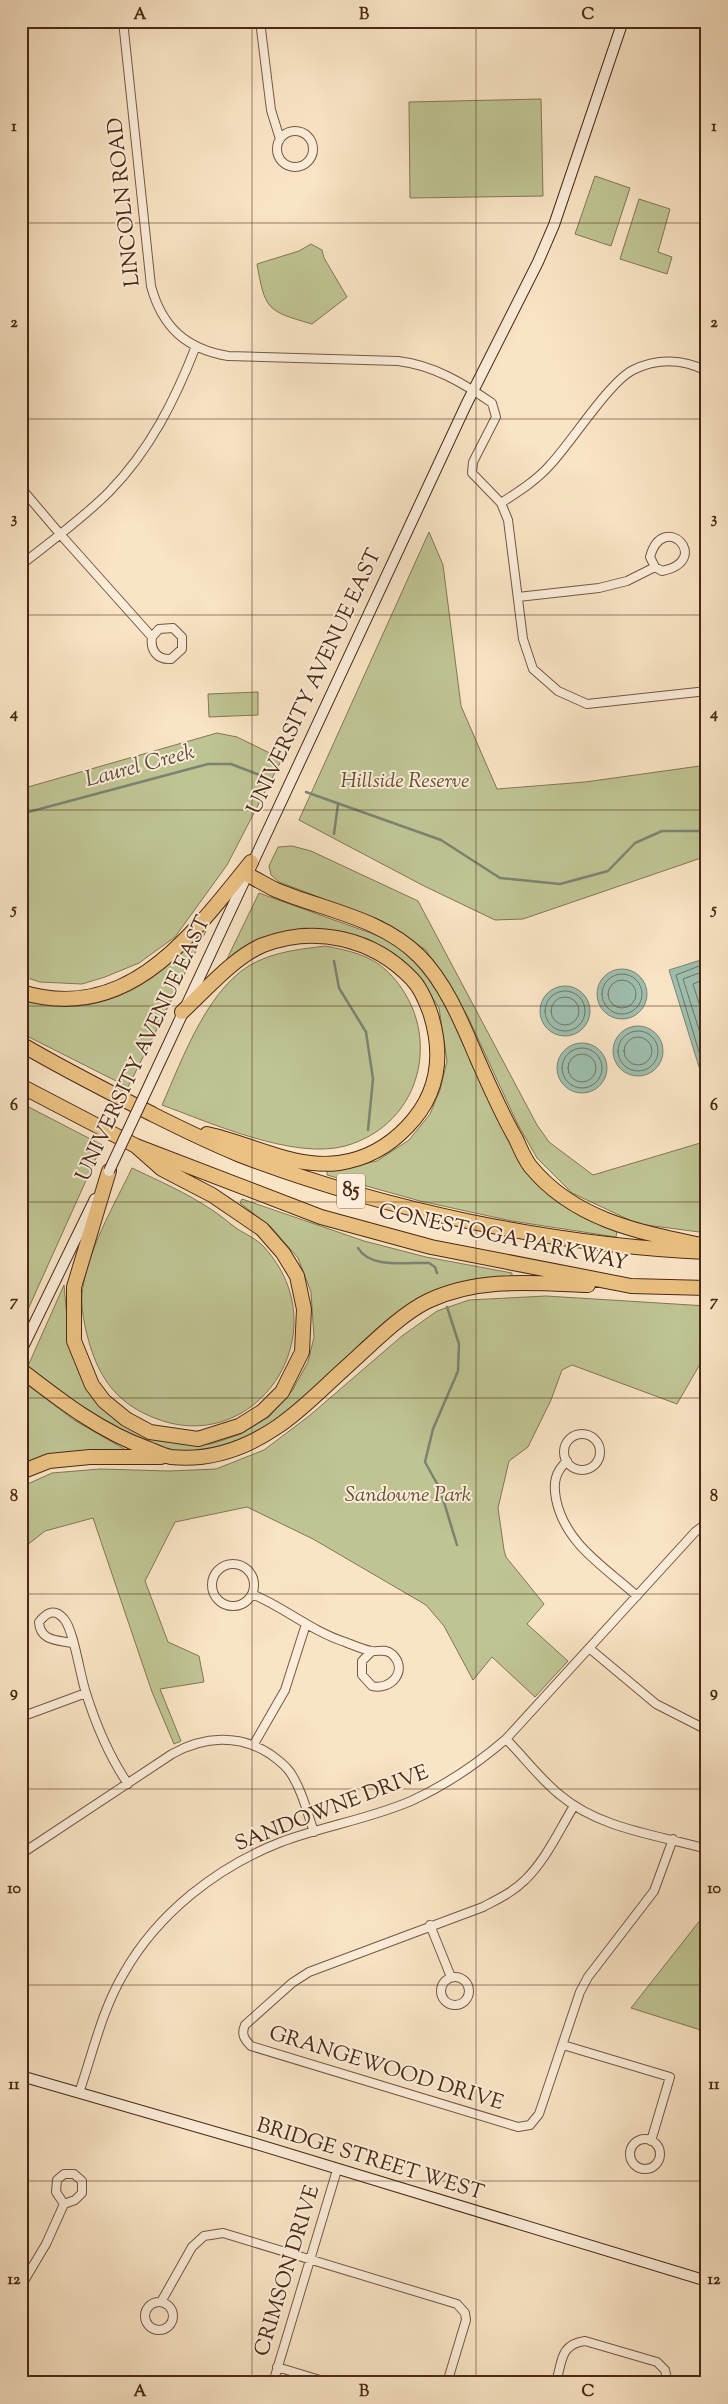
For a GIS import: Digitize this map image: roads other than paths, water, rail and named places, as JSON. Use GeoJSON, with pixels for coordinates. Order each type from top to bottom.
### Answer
{"type":"FeatureCollection","features":[{"type":"Feature","properties":{"kind":"highway"},"geometry":{"type":"LineString","coordinates":[[21,992],[43,999],[82,999],[120,989],[156,968],[194,933],[249,868],[275,889],[386,932],[419,956],[440,983],[466,1030],[490,1089],[530,1165],[557,1193],[601,1218],[633,1231],[707,1246]]}},
{"type":"Feature","properties":{"kind":"highway"},"geometry":{"type":"LineString","coordinates":[[181,1128],[230,1138],[278,1156],[308,1162],[338,1163],[369,1155],[397,1138],[422,1112],[433,1086],[438,1056],[436,1032],[427,1003],[413,980],[384,955],[347,939],[305,934],[262,946],[230,966],[182,1012]]}},
{"type":"Feature","properties":{"kind":"highway","name":"CONESTOGA PARKWAY"},"geometry":{"type":"LineString","coordinates":[[21,1044],[71,1074],[181,1128],[239,1154],[322,1183],[422,1210],[552,1238],[643,1249],[707,1252]]}},
{"type":"Feature","properties":{"kind":"highway","name":"CONESTOGA PARKWAY"},"geometry":{"type":"LineString","coordinates":[[21,1086],[136,1146],[321,1217],[431,1247],[631,1286],[707,1288]]}},
{"type":"Feature","properties":{"kind":"highway"},"geometry":{"type":"LineString","coordinates":[[109,1171],[74,1287],[74,1341],[92,1385],[104,1400],[126,1419],[150,1432],[198,1439],[238,1426],[263,1411],[282,1392],[302,1352],[304,1309],[297,1276],[283,1253],[262,1229],[212,1195],[162,1169],[136,1146]]}},
{"type":"Feature","properties":{"kind":"highway"},"geometry":{"type":"LineString","coordinates":[[21,1472],[49,1461],[57,1460],[90,1457],[215,1455],[233,1451],[278,1427],[388,1329],[428,1301],[474,1286],[515,1282],[631,1286]]}},
{"type":"Feature","properties":{"kind":"highway"},"geometry":{"type":"LineString","coordinates":[[21,1370],[69,1407],[109,1432],[169,1457]]}},
{"type":"Feature","properties":{"kind":"main road","name":"UNIVERSITY AVENUE EAST"},"geometry":{"type":"LineString","coordinates":[[21,1351],[109,1171],[473,392],[538,262],[554,225],[623,21]]}},
{"type":"Feature","properties":{"kind":"main road","name":"BRIDGE STREET WEST"},"geometry":{"type":"LineString","coordinates":[[21,2076],[707,2281]]}},
{"type":"Feature","properties":{"kind":"street","name":"LINCOLN ROAD"},"geometry":{"type":"LineString","coordinates":[[123,21],[150,286],[163,319],[171,328],[209,353],[228,356],[398,361],[418,363],[434,369],[492,403],[496,417],[473,462],[472,473],[502,502]]}},
{"type":"Feature","properties":{"kind":"street"},"geometry":{"type":"LineString","coordinates":[[260,21],[271,110],[280,139],[277,152],[285,164],[295,167],[308,161],[313,146],[305,134],[292,131],[280,139]]}},
{"type":"Feature","properties":{"kind":"street"},"geometry":{"type":"LineString","coordinates":[[437,21],[464,21]]}},
{"type":"Feature","properties":{"kind":"street"},"geometry":{"type":"LineString","coordinates":[[21,566],[108,492],[143,451],[172,403],[196,346]]}},
{"type":"Feature","properties":{"kind":"street"},"geometry":{"type":"LineString","coordinates":[[707,371],[690,363],[671,360],[652,363],[632,370],[610,391],[549,467],[502,502],[512,540],[523,639],[534,669],[558,691],[587,704],[707,691]]}},
{"type":"Feature","properties":{"kind":"street"},"geometry":{"type":"LineString","coordinates":[[21,488],[152,637],[152,648],[163,658],[176,657],[182,649],[182,637],[173,628],[159,629],[152,637]]}},
{"type":"Feature","properties":{"kind":"street"},"geometry":{"type":"LineString","coordinates":[[669,536],[677,539],[684,546],[686,555],[682,564],[662,571],[655,567],[650,557],[653,546],[660,538],[669,536]]}},
{"type":"Feature","properties":{"kind":"street"},"geometry":{"type":"LineString","coordinates":[[518,597],[599,588],[626,581],[655,567]]}},
{"type":"Feature","properties":{"kind":"street"},"geometry":{"type":"LineString","coordinates":[[584,1434],[598,1442],[599,1459],[591,1467],[580,1470],[567,1461],[565,1456],[566,1445],[573,1436],[584,1434]]}},
{"type":"Feature","properties":{"kind":"street"},"geometry":{"type":"LineString","coordinates":[[567,1461],[557,1470],[554,1488],[559,1513],[580,1548],[637,1596]]}},
{"type":"Feature","properties":{"kind":"street","name":"SANDOWNE DRIVE"},"geometry":{"type":"LineString","coordinates":[[78,2093],[110,1999],[125,1971],[153,1930],[184,1901],[224,1870],[247,1857],[282,1842],[410,1801],[476,1764],[506,1740],[695,1532],[707,1523]]}},
{"type":"Feature","properties":{"kind":"street"},"geometry":{"type":"LineString","coordinates":[[232,1564],[243,1566],[253,1577],[252,1594],[242,1604],[228,1605],[214,1593],[214,1577],[222,1567],[232,1564]]}},
{"type":"Feature","properties":{"kind":"street"},"geometry":{"type":"LineString","coordinates":[[252,1594],[271,1602],[306,1624],[342,1641],[372,1651],[378,1649],[388,1651],[398,1663],[399,1669],[395,1680],[384,1687],[372,1686],[362,1675],[362,1661],[372,1651]]}},
{"type":"Feature","properties":{"kind":"street"},"geometry":{"type":"LineString","coordinates":[[72,1643],[50,1640],[44,1635],[39,1622],[45,1615],[51,1612],[58,1613],[63,1618],[72,1643],[86,1692],[104,1742],[128,1784]]}},
{"type":"Feature","properties":{"kind":"street"},"geometry":{"type":"LineString","coordinates":[[254,1744],[285,1690],[306,1624]]}},
{"type":"Feature","properties":{"kind":"street"},"geometry":{"type":"LineString","coordinates":[[589,1648],[656,1704],[706,1727]]}},
{"type":"Feature","properties":{"kind":"street"},"geometry":{"type":"LineString","coordinates":[[21,1717],[86,1692]]}},
{"type":"Feature","properties":{"kind":"street"},"geometry":{"type":"LineString","coordinates":[[21,1854],[172,1754],[195,1743],[212,1740],[233,1740],[254,1744],[289,1770],[301,1792],[314,1832]]}},
{"type":"Feature","properties":{"kind":"street"},"geometry":{"type":"LineString","coordinates":[[506,1740],[560,1795],[574,1806],[606,1821],[707,1850]]}},
{"type":"Feature","properties":{"kind":"street","name":"GRANGEWOOD DRIVE"},"geometry":{"type":"LineString","coordinates":[[574,1806],[526,1880],[508,1894],[483,1907],[430,1925],[300,1977],[245,2025],[243,2031],[244,2040],[251,2046],[518,2127],[530,2125],[539,2114],[580,1992],[588,1977],[654,1890],[673,1839]]}},
{"type":"Feature","properties":{"kind":"street"},"geometry":{"type":"LineString","coordinates":[[430,1925],[450,1977]]}},
{"type":"Feature","properties":{"kind":"street"},"geometry":{"type":"LineString","coordinates":[[563,2045],[670,2077],[651,2140]]}},
{"type":"Feature","properties":{"kind":"street","name":"CRIMSON DRIVE"},"geometry":{"type":"LineString","coordinates":[[273,2383],[337,2170]]}},
{"type":"Feature","properties":{"kind":"street"},"geometry":{"type":"LineString","coordinates":[[21,2286],[46,2244],[64,2204]]}},
{"type":"Feature","properties":{"kind":"street"},"geometry":{"type":"LineString","coordinates":[[161,2302],[192,2247],[204,2236],[223,2233],[457,2304],[462,2308],[466,2320],[448,2383]]}},
{"type":"Feature","properties":{"kind":"street"},"geometry":{"type":"LineString","coordinates":[[556,2383],[564,2352],[576,2342],[585,2341],[657,2362],[665,2370],[668,2383]]}},
{"type":"Feature","properties":{"kind":"street"},"geometry":{"type":"LineString","coordinates":[[278,2367],[330,2383]]}},
{"type":"Feature","properties":{"kind":"water"},"geometry":{"type":"Polygon","coordinates":[[[707,958],[707,1068],[700,1070],[669,970],[707,958]]]}},
{"type":"Feature","properties":{"kind":"water"},"geometry":{"type":"Polygon","coordinates":[[[617,969],[627,969],[640,976],[647,989],[647,999],[640,1012],[627,1019],[617,1019],[608,1015],[601,1008],[597,999],[597,989],[601,980],[608,973],[617,969]]]}},
{"type":"Feature","properties":{"kind":"water"},"geometry":{"type":"Polygon","coordinates":[[[560,986],[570,986],[583,993],[590,1006],[590,1016],[583,1029],[570,1036],[560,1036],[551,1032],[544,1025],[540,1016],[540,1006],[544,997],[551,990],[560,986]]]}},
{"type":"Feature","properties":{"kind":"water"},"geometry":{"type":"Polygon","coordinates":[[[633,1026],[643,1026],[656,1033],[663,1046],[663,1056],[656,1069],[643,1076],[633,1076],[624,1072],[617,1065],[613,1056],[613,1046],[617,1037],[624,1030],[633,1026]]]}},
{"type":"Feature","properties":{"kind":"water"},"geometry":{"type":"Polygon","coordinates":[[[577,1043],[587,1043],[600,1050],[607,1063],[607,1073],[600,1086],[587,1093],[577,1093],[568,1089],[561,1082],[557,1073],[557,1063],[561,1054],[568,1047],[577,1043]]]}},
{"type":"Feature","properties":{"kind":"waterway","name":"Laurel Creek"},"geometry":{"type":"LineString","coordinates":[[21,814],[208,764],[231,764],[265,777]]}},
{"type":"Feature","properties":{"kind":"waterway"},"geometry":{"type":"LineString","coordinates":[[306,792],[441,840],[500,878],[560,884],[608,871],[635,843],[662,831],[707,831]]}},
{"type":"Feature","properties":{"kind":"waterway"},"geometry":{"type":"LineString","coordinates":[[334,834],[338,804]]}},
{"type":"Feature","properties":{"kind":"waterway"},"geometry":{"type":"LineString","coordinates":[[334,961],[339,988],[366,1032],[373,1079],[368,1130]]}},
{"type":"Feature","properties":{"kind":"waterway"},"geometry":{"type":"LineString","coordinates":[[358,1248],[364,1255],[380,1262],[429,1263],[435,1267],[437,1273]]}},
{"type":"Feature","properties":{"kind":"waterway"},"geometry":{"type":"LineString","coordinates":[[447,1307],[459,1344],[458,1371],[433,1429],[425,1462],[440,1489],[457,1545]]}},
{"type":"Feature","properties":{"kind":"park label","name":"Hillside Reserve"},"geometry":{"type":"Point","coordinates":[405,782]}},
{"type":"Feature","properties":{"kind":"park label","name":"Sandowne Park"},"geometry":{"type":"Point","coordinates":[408,1496]}}]}
